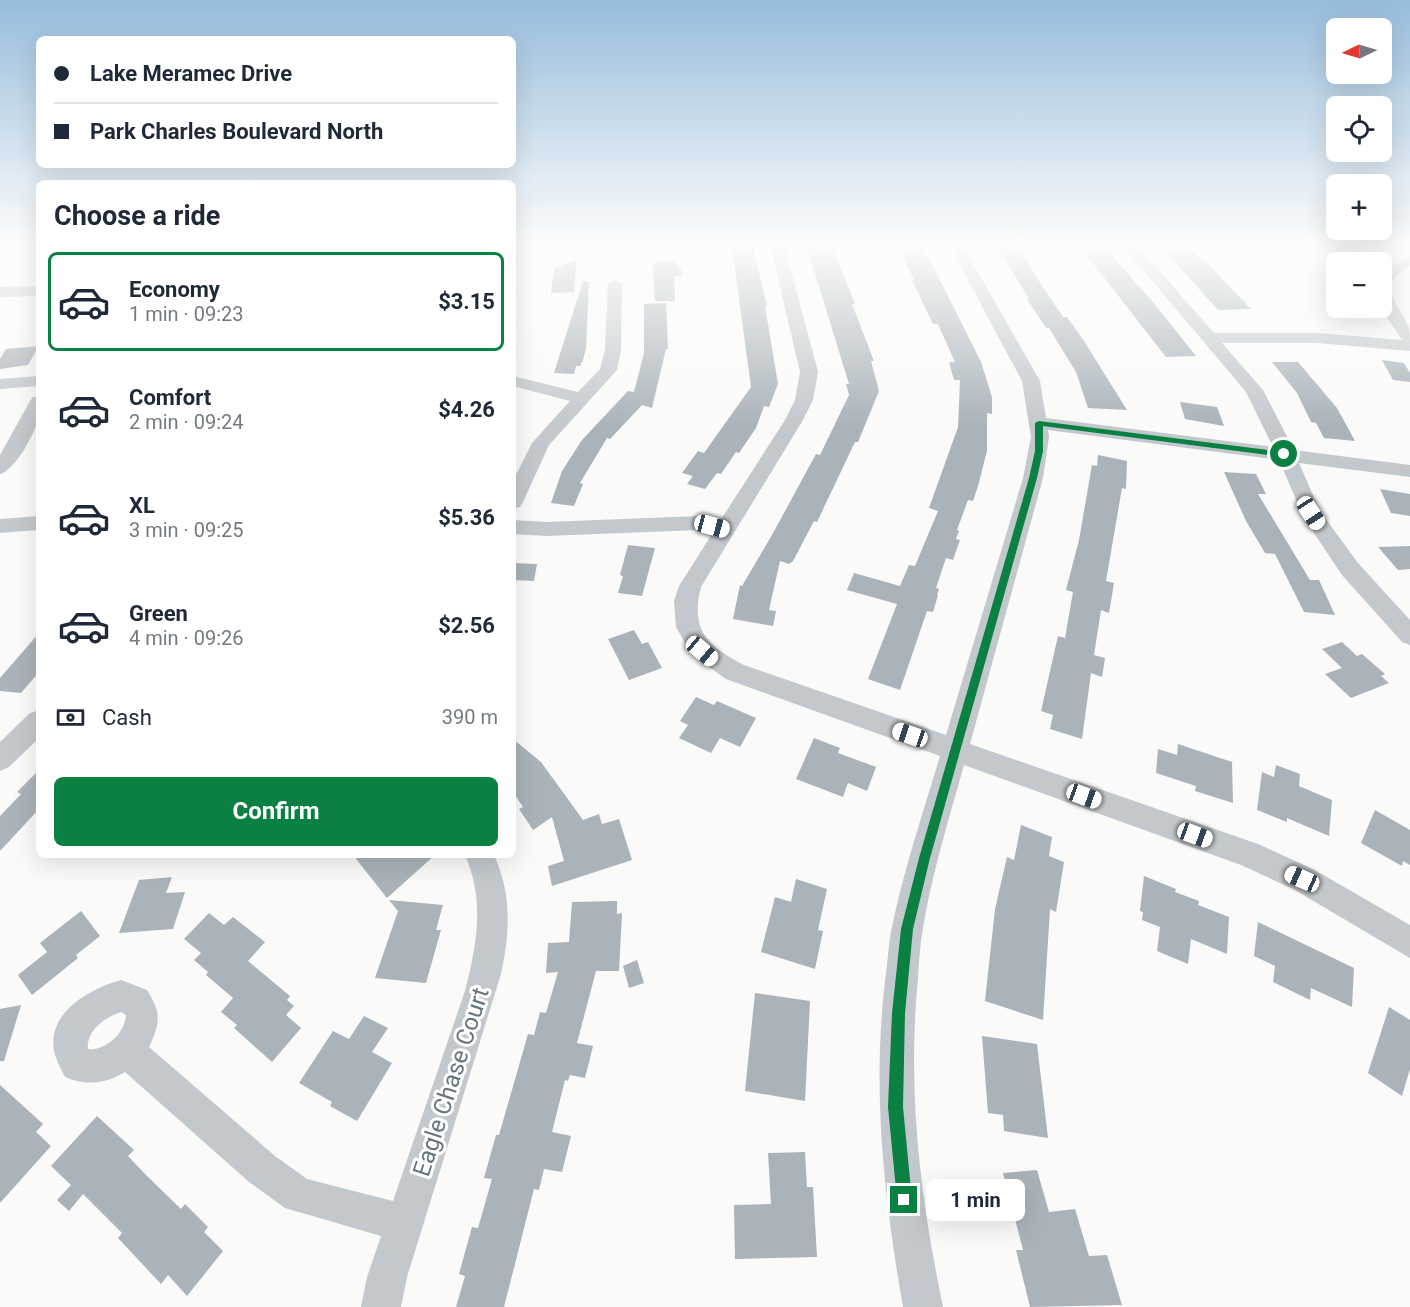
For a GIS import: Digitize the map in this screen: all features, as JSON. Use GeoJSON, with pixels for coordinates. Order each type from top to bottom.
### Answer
{"type":"FeatureCollection","features":[{"type":"Feature","properties":{"kind":"street"},"geometry":{"type":"LineString","coordinates":[[516,496],[541,443],[608,370],[612,360],[614,305]]}},
{"type":"Feature","properties":{"kind":"street"},"geometry":{"type":"LineString","coordinates":[[793,305],[806,355],[808,385],[804,400],[794,420],[690,586],[684,602],[684,618],[689,633],[702,651],[717,663],[735,672],[1248,854],[1302,879],[1410,942]]}},
{"type":"Feature","properties":{"kind":"street"},"geometry":{"type":"LineString","coordinates":[[923,1307],[907,1223],[896,1107],[898,1013],[907,929],[1039,451],[1039,423],[1031,381],[989,305]]}},
{"type":"Feature","properties":{"kind":"street"},"geometry":{"type":"LineString","coordinates":[[1182,305],[1254,390],[1273,424],[1311,513],[1329,540],[1350,569],[1410,636]]}},
{"type":"Feature","properties":{"kind":"street"},"geometry":{"type":"LineString","coordinates":[[1390,305],[1410,340]]}},
{"type":"Feature","properties":{"kind":"street"},"geometry":{"type":"LineString","coordinates":[[1212,339],[1317,338],[1410,346]]}},
{"type":"Feature","properties":{"kind":"street"},"geometry":{"type":"LineString","coordinates":[[0,384],[36,381]]}},
{"type":"Feature","properties":{"kind":"street"},"geometry":{"type":"LineString","coordinates":[[516,382],[582,399]]}},
{"type":"Feature","properties":{"kind":"street"},"geometry":{"type":"LineString","coordinates":[[0,468],[14,450],[36,407]]}},
{"type":"Feature","properties":{"kind":"street"},"geometry":{"type":"LineString","coordinates":[[1039,423],[1410,471]]}},
{"type":"Feature","properties":{"kind":"street"},"geometry":{"type":"LineString","coordinates":[[0,526],[36,523]]}},
{"type":"Feature","properties":{"kind":"street"},"geometry":{"type":"LineString","coordinates":[[516,527],[547,530],[699,523],[725,530]]}},
{"type":"Feature","properties":{"kind":"street"},"geometry":{"type":"LineString","coordinates":[[0,759],[36,725]]}},
{"type":"Feature","properties":{"kind":"street","name":"Eagle Chase Court"},"geometry":{"type":"LineString","coordinates":[[381,1307],[387,1277],[490,956],[495,922],[493,894],[480,858]]}},
{"type":"Feature","properties":{"kind":"street"},"geometry":{"type":"LineString","coordinates":[[127,1051],[262,1169],[298,1195],[405,1223]]}},
{"type":"Feature","properties":{"kind":"building"},"geometry":{"type":"Polygon","coordinates":[[[575,305],[588,305],[586,348],[583,360],[580,366],[576,366],[574,374],[554,373],[575,305]]]}},
{"type":"Feature","properties":{"kind":"building"},"geometry":{"type":"Polygon","coordinates":[[[644,305],[666,305],[668,349],[666,349],[652,408],[642,405],[610,439],[607,438],[580,483],[583,484],[574,506],[551,503],[562,471],[582,440],[628,391],[634,392],[644,353],[644,305]]]}},
{"type":"Feature","properties":{"kind":"building"},"geometry":{"type":"Polygon","coordinates":[[[740,305],[767,305],[765,306],[778,384],[769,407],[764,406],[756,428],[721,474],[717,473],[705,489],[687,484],[693,476],[682,473],[698,451],[704,453],[751,387],[740,305]]]}},
{"type":"Feature","properties":{"kind":"building"},"geometry":{"type":"Polygon","coordinates":[[[825,305],[852,305],[874,361],[871,361],[879,391],[858,442],[855,442],[817,522],[814,521],[793,561],[789,564],[780,561],[769,610],[776,611],[773,626],[733,619],[740,585],[742,586],[772,535],[816,454],[820,455],[849,395],[846,384],[849,384],[825,305]]]}},
{"type":"Feature","properties":{"kind":"building"},"geometry":{"type":"Polygon","coordinates":[[[924,305],[952,305],[981,362],[992,397],[992,414],[987,413],[987,451],[978,486],[973,501],[968,500],[957,530],[959,531],[956,539],[960,540],[953,560],[946,558],[936,588],[939,589],[933,612],[927,611],[900,690],[868,679],[897,604],[847,590],[854,573],[900,586],[909,565],[915,566],[938,511],[929,508],[958,427],[960,380],[954,380],[949,362],[955,362],[938,324],[933,324],[924,305]]]}},
{"type":"Feature","properties":{"kind":"building"},"geometry":{"type":"Polygon","coordinates":[[[1031,305],[1055,305],[1063,317],[1067,317],[1127,410],[1088,408],[1076,372],[1049,328],[1046,328],[1031,305]]]}},
{"type":"Feature","properties":{"kind":"building"},"geometry":{"type":"Polygon","coordinates":[[[1125,305],[1155,305],[1196,356],[1166,357],[1125,305]]]}},
{"type":"Feature","properties":{"kind":"building"},"geometry":{"type":"Polygon","coordinates":[[[1214,305],[1247,305],[1251,309],[1218,310],[1214,305]]]}},
{"type":"Feature","properties":{"kind":"building"},"geometry":{"type":"Polygon","coordinates":[[[36,346],[36,351],[28,365],[0,369],[0,359],[6,349],[36,346]]]}},
{"type":"Feature","properties":{"kind":"building"},"geometry":{"type":"Polygon","coordinates":[[[1382,360],[1404,363],[1410,373],[1410,382],[1393,380],[1382,360]]]}},
{"type":"Feature","properties":{"kind":"building"},"geometry":{"type":"Polygon","coordinates":[[[1272,362],[1298,362],[1337,408],[1355,441],[1324,438],[1316,423],[1311,422],[1297,393],[1272,362]]]}},
{"type":"Feature","properties":{"kind":"building"},"geometry":{"type":"Polygon","coordinates":[[[1180,402],[1217,407],[1224,426],[1185,419],[1180,402]]]}},
{"type":"Feature","properties":{"kind":"building"},"geometry":{"type":"Polygon","coordinates":[[[1098,455],[1127,461],[1126,489],[1122,488],[1106,581],[1114,583],[1109,613],[1101,610],[1094,655],[1105,658],[1102,677],[1091,673],[1082,739],[1050,729],[1053,715],[1041,711],[1058,636],[1065,638],[1073,592],[1066,590],[1079,540],[1092,465],[1097,466],[1098,455]]]}},
{"type":"Feature","properties":{"kind":"building"},"geometry":{"type":"Polygon","coordinates":[[[1224,472],[1256,474],[1266,494],[1258,494],[1310,580],[1319,580],[1335,615],[1304,612],[1275,554],[1265,553],[1246,521],[1224,472]]]}},
{"type":"Feature","properties":{"kind":"building"},"geometry":{"type":"Polygon","coordinates":[[[1380,489],[1410,494],[1410,516],[1391,513],[1380,489]]]}},
{"type":"Feature","properties":{"kind":"building"},"geometry":{"type":"Polygon","coordinates":[[[628,545],[655,548],[642,596],[618,593],[628,545]]]}},
{"type":"Feature","properties":{"kind":"building"},"geometry":{"type":"Polygon","coordinates":[[[1410,546],[1410,569],[1398,570],[1378,547],[1410,546]]]}},
{"type":"Feature","properties":{"kind":"building"},"geometry":{"type":"Polygon","coordinates":[[[516,563],[537,564],[534,581],[516,580],[516,563]]]}},
{"type":"Feature","properties":{"kind":"building"},"geometry":{"type":"Polygon","coordinates":[[[634,630],[642,644],[648,642],[662,668],[629,680],[608,639],[634,630]]]}},
{"type":"Feature","properties":{"kind":"building"},"geometry":{"type":"Polygon","coordinates":[[[36,636],[36,676],[21,693],[0,691],[0,678],[36,636]]]}},
{"type":"Feature","properties":{"kind":"building"},"geometry":{"type":"Polygon","coordinates":[[[1342,642],[1357,656],[1362,654],[1385,674],[1381,676],[1389,683],[1351,698],[1325,674],[1342,668],[1322,649],[1342,642]]]}},
{"type":"Feature","properties":{"kind":"building"},"geometry":{"type":"Polygon","coordinates":[[[696,697],[714,705],[717,701],[756,718],[740,747],[720,738],[711,753],[679,738],[688,725],[680,721],[696,697]]]}},
{"type":"Feature","properties":{"kind":"building"},"geometry":{"type":"Polygon","coordinates":[[[814,738],[840,748],[838,753],[876,767],[867,791],[848,783],[843,797],[796,779],[814,738]]]}},
{"type":"Feature","properties":{"kind":"building"},"geometry":{"type":"Polygon","coordinates":[[[516,741],[541,762],[583,820],[599,814],[602,824],[619,819],[632,860],[552,886],[548,866],[564,861],[552,817],[533,830],[519,809],[523,807],[516,796],[516,741]]]}},
{"type":"Feature","properties":{"kind":"building"},"geometry":{"type":"Polygon","coordinates":[[[1178,744],[1232,762],[1233,803],[1195,791],[1196,786],[1156,773],[1158,749],[1177,755],[1178,744]]]}},
{"type":"Feature","properties":{"kind":"building"},"geometry":{"type":"Polygon","coordinates":[[[1276,765],[1300,774],[1299,786],[1332,800],[1329,836],[1287,818],[1287,822],[1257,810],[1262,772],[1274,777],[1276,765]]]}},
{"type":"Feature","properties":{"kind":"building"},"geometry":{"type":"Polygon","coordinates":[[[36,773],[36,812],[0,851],[0,816],[21,794],[17,792],[36,773]]]}},
{"type":"Feature","properties":{"kind":"building"},"geometry":{"type":"Polygon","coordinates":[[[1375,810],[1410,830],[1410,865],[1403,861],[1402,866],[1361,843],[1375,810]]]}},
{"type":"Feature","properties":{"kind":"building"},"geometry":{"type":"Polygon","coordinates":[[[1021,825],[1052,837],[1049,856],[1064,862],[1056,912],[1050,909],[1043,1020],[985,1001],[995,909],[1007,857],[1014,860],[1021,825]]]}},
{"type":"Feature","properties":{"kind":"building"},"geometry":{"type":"Polygon","coordinates":[[[355,858],[432,858],[387,898],[355,858]]]}},
{"type":"Feature","properties":{"kind":"building"},"geometry":{"type":"Polygon","coordinates":[[[1144,876],[1199,901],[1198,905],[1229,917],[1227,954],[1191,939],[1188,964],[1157,951],[1160,927],[1142,920],[1143,912],[1140,911],[1144,876]]]}},
{"type":"Feature","properties":{"kind":"building"},"geometry":{"type":"Polygon","coordinates":[[[172,877],[166,893],[185,892],[173,929],[119,933],[139,880],[172,877]]]}},
{"type":"Feature","properties":{"kind":"building"},"geometry":{"type":"Polygon","coordinates":[[[796,879],[827,889],[818,930],[823,931],[815,969],[761,952],[775,897],[791,902],[796,879]]]}},
{"type":"Feature","properties":{"kind":"building"},"geometry":{"type":"Polygon","coordinates":[[[389,900],[443,905],[436,930],[441,930],[426,983],[375,978],[398,911],[389,900]]]}},
{"type":"Feature","properties":{"kind":"building"},"geometry":{"type":"Polygon","coordinates":[[[617,901],[617,914],[622,913],[619,971],[596,971],[577,1043],[593,1046],[585,1078],[570,1075],[568,1081],[565,1080],[552,1132],[571,1136],[562,1172],[544,1169],[539,1190],[534,1189],[504,1307],[456,1307],[465,1276],[459,1274],[472,1227],[478,1228],[492,1179],[484,1178],[496,1135],[499,1135],[528,1034],[534,1035],[540,1012],[546,1013],[558,972],[546,973],[548,943],[569,942],[572,902],[617,901]]]}},
{"type":"Feature","properties":{"kind":"building"},"geometry":{"type":"Polygon","coordinates":[[[81,911],[100,936],[76,955],[78,958],[32,995],[18,975],[47,952],[40,943],[81,911]]]}},
{"type":"Feature","properties":{"kind":"building"},"geometry":{"type":"Polygon","coordinates":[[[209,913],[224,925],[233,917],[265,942],[248,961],[290,996],[287,1000],[294,1006],[286,1015],[301,1028],[272,1062],[234,1028],[237,1025],[221,1012],[233,998],[206,975],[208,972],[194,960],[201,953],[184,939],[209,913]]]}},
{"type":"Feature","properties":{"kind":"building"},"geometry":{"type":"Polygon","coordinates":[[[1258,922],[1354,968],[1352,1007],[1311,988],[1310,1000],[1273,982],[1275,966],[1254,956],[1258,922]]]}},
{"type":"Feature","properties":{"kind":"building"},"geometry":{"type":"Polygon","coordinates":[[[637,960],[644,983],[629,988],[623,966],[637,960]]]}},
{"type":"Feature","properties":{"kind":"building"},"geometry":{"type":"Polygon","coordinates":[[[755,993],[810,1001],[805,1101],[745,1091],[755,993]]]}},
{"type":"Feature","properties":{"kind":"building"},"geometry":{"type":"Polygon","coordinates":[[[21,1005],[4,1061],[0,1061],[0,1009],[21,1005]]]}},
{"type":"Feature","properties":{"kind":"building"},"geometry":{"type":"Polygon","coordinates":[[[1389,1007],[1410,1020],[1410,1069],[1402,1096],[1368,1073],[1389,1007]]]}},
{"type":"Feature","properties":{"kind":"building"},"geometry":{"type":"Polygon","coordinates":[[[364,1016],[388,1028],[372,1052],[392,1063],[357,1121],[330,1106],[332,1102],[299,1083],[333,1031],[349,1039],[364,1016]]]}},
{"type":"Feature","properties":{"kind":"building"},"geometry":{"type":"Polygon","coordinates":[[[982,1036],[1037,1044],[1048,1138],[1004,1131],[1003,1115],[988,1113],[982,1036]]]}},
{"type":"Feature","properties":{"kind":"building"},"geometry":{"type":"Polygon","coordinates":[[[0,1085],[43,1124],[36,1132],[51,1146],[0,1203],[0,1085]]]}},
{"type":"Feature","properties":{"kind":"building"},"geometry":{"type":"Polygon","coordinates":[[[97,1116],[134,1150],[128,1156],[146,1175],[181,1209],[185,1204],[208,1227],[204,1232],[223,1251],[187,1296],[168,1275],[161,1284],[118,1238],[122,1233],[83,1194],[69,1211],[57,1200],[71,1185],[51,1166],[97,1116]]]}},
{"type":"Feature","properties":{"kind":"building"},"geometry":{"type":"Polygon","coordinates":[[[805,1152],[807,1187],[813,1187],[817,1257],[735,1259],[734,1205],[771,1204],[768,1153],[805,1152]]]}},
{"type":"Feature","properties":{"kind":"building"},"geometry":{"type":"Polygon","coordinates":[[[1037,1170],[1049,1212],[1075,1209],[1089,1256],[1107,1255],[1122,1305],[1030,1307],[1016,1250],[1023,1250],[1003,1173],[1037,1170]]]}},
{"type":"Feature","properties":{"kind":"route"},"geometry":{"type":"LineString","coordinates":[[904,1200],[896,1107],[898,1013],[907,929],[924,858],[1033,478],[1039,451],[1039,423],[1284,454]]}}]}
